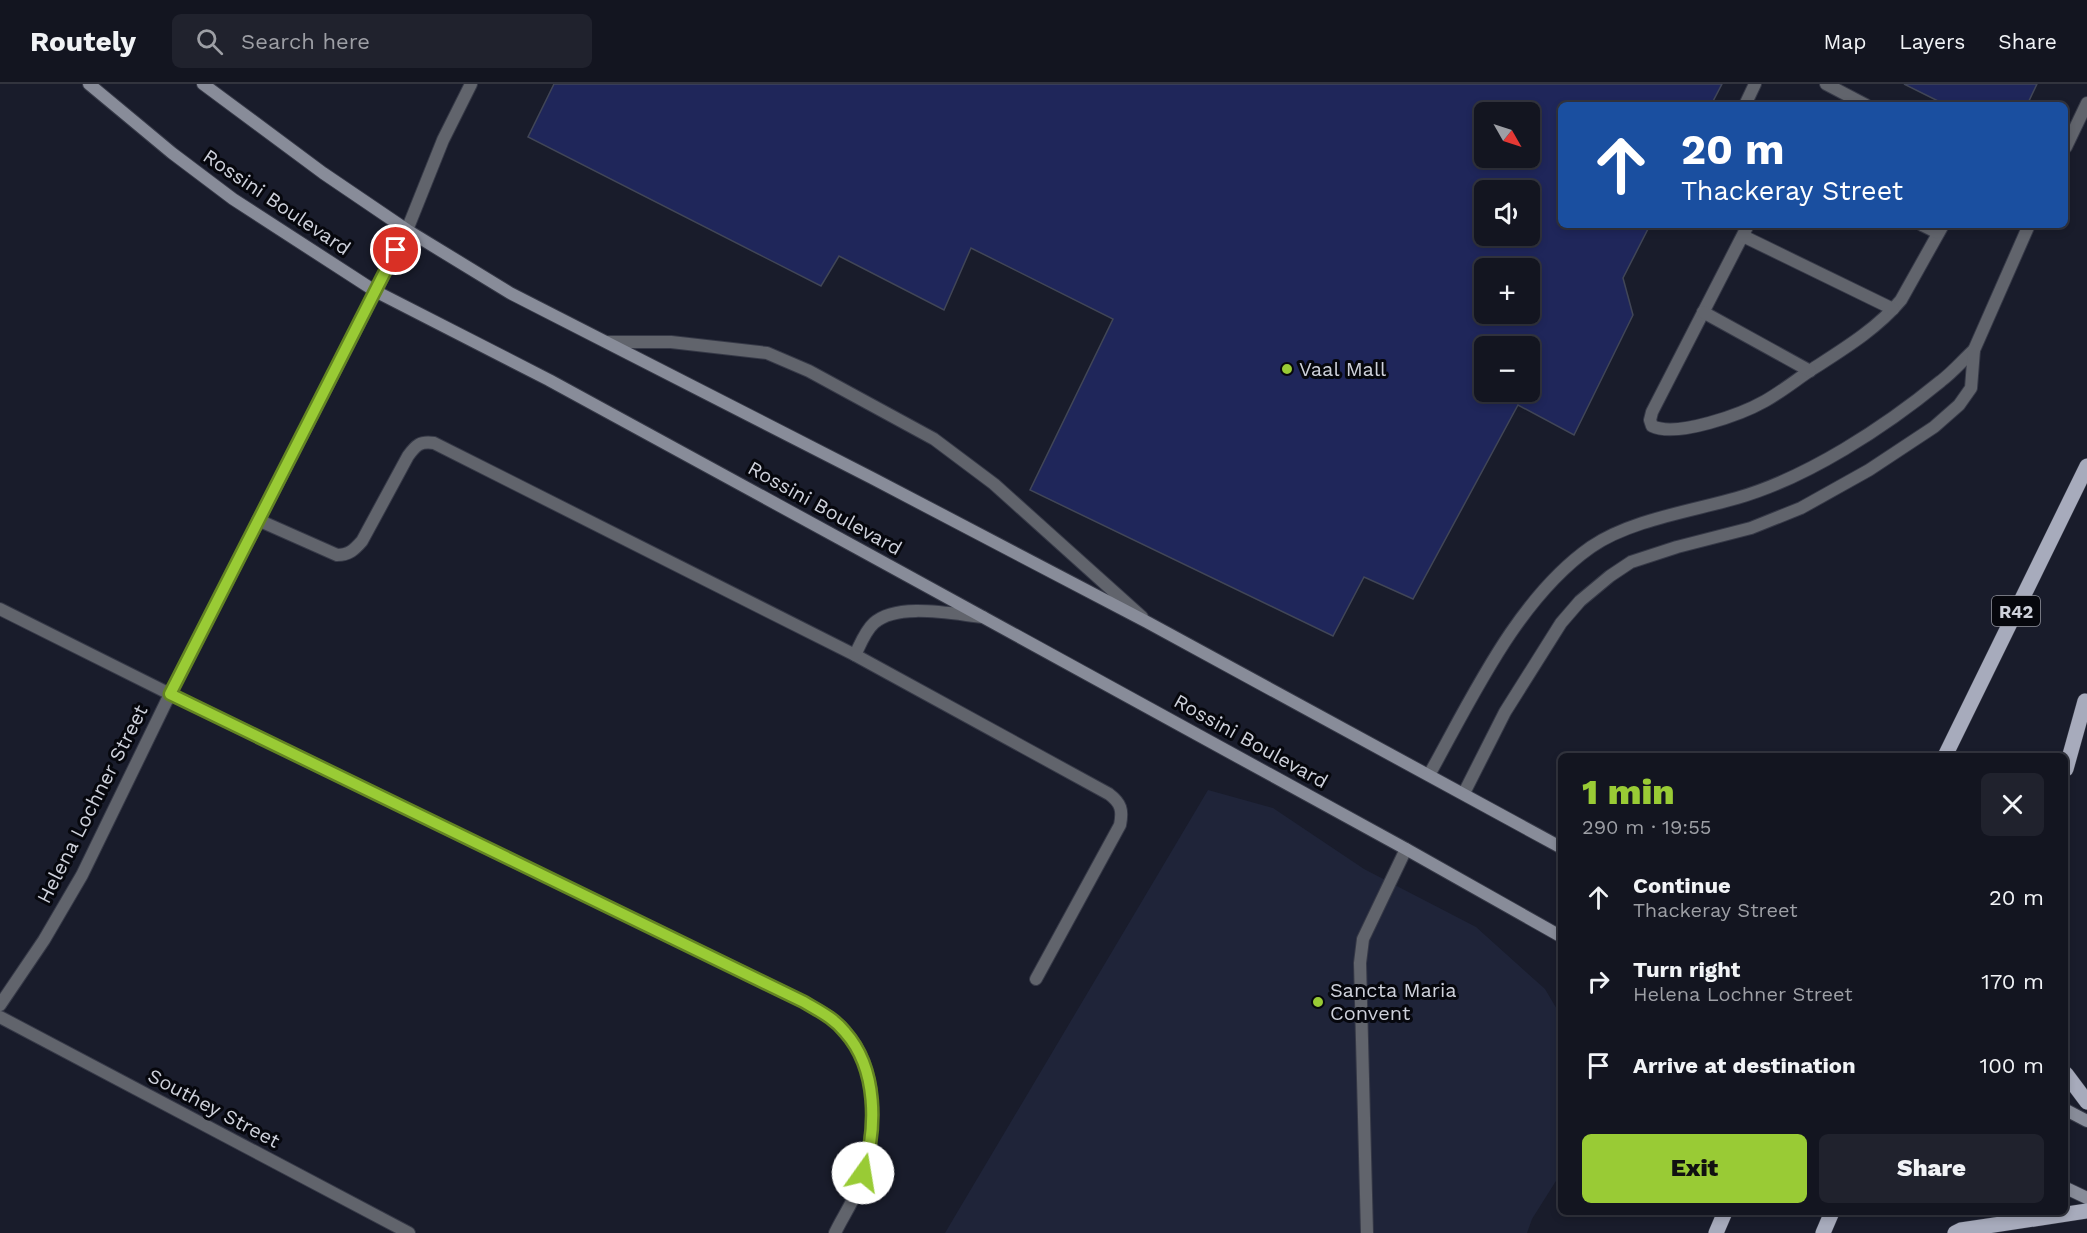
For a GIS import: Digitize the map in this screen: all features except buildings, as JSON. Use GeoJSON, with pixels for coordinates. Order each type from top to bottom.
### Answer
{"type":"FeatureCollection","features":[{"type":"Feature","properties":{"kind":"main road","name":"R42"},"geometry":{"type":"LineString","coordinates":[[1946,753],[2087,466]]}},
{"type":"Feature","properties":{"kind":"main road"},"geometry":{"type":"LineString","coordinates":[[2060,753],[2086,700]]}},
{"type":"Feature","properties":{"kind":"main road"},"geometry":{"type":"LineString","coordinates":[[2068,762],[2086,700]]}},
{"type":"Feature","properties":{"kind":"main road"},"geometry":{"type":"LineString","coordinates":[[2068,1077],[2087,1102]]}},
{"type":"Feature","properties":{"kind":"main road"},"geometry":{"type":"LineString","coordinates":[[2068,1214],[2087,1211]]}},
{"type":"Feature","properties":{"kind":"main road"},"geometry":{"type":"LineString","coordinates":[[1823,1233],[1832,1215]]}},
{"type":"Feature","properties":{"kind":"main road"},"geometry":{"type":"LineString","coordinates":[[1954,1233],[2060,1215]]}},
{"type":"Feature","properties":{"kind":"street","name":"Rossini Boulevard"},"geometry":{"type":"LineString","coordinates":[[89,84],[172,153],[233,199],[375,291],[549,380],[1406,849],[1558,935]]}},
{"type":"Feature","properties":{"kind":"street"},"geometry":{"type":"LineString","coordinates":[[203,84],[323,173],[407,230],[510,293],[1148,622],[1558,846]]}},
{"type":"Feature","properties":{"kind":"street","name":"Helena Lochner Street"},"geometry":{"type":"LineString","coordinates":[[0,1005],[44,940],[82,875],[170,694],[407,230],[443,140],[471,84]]}},
{"type":"Feature","properties":{"kind":"street"},"geometry":{"type":"LineString","coordinates":[[1746,102],[1755,84]]}},
{"type":"Feature","properties":{"kind":"street"},"geometry":{"type":"LineString","coordinates":[[1826,84],[1860,102]]}},
{"type":"Feature","properties":{"kind":"street"},"geometry":{"type":"LineString","coordinates":[[2068,143],[2087,103]]}},
{"type":"Feature","properties":{"kind":"street"},"geometry":{"type":"LineString","coordinates":[[1464,793],[1505,712],[1561,623],[1580,601],[1610,576],[1631,562],[1677,547],[1751,528],[1801,508],[1869,470],[1934,427],[1959,405],[1971,387],[1974,350],[2028,228]]}},
{"type":"Feature","properties":{"kind":"street"},"geometry":{"type":"LineString","coordinates":[[1893,309],[1746,230],[1652,412],[1650,420],[1652,426],[1671,430],[1711,423],[1764,402],[1855,342],[1893,309],[1908,289],[1940,229]]}},
{"type":"Feature","properties":{"kind":"street"},"geometry":{"type":"LineString","coordinates":[[1703,312],[1810,371]]}},
{"type":"Feature","properties":{"kind":"street"},"geometry":{"type":"LineString","coordinates":[[607,342],[671,342],[767,353],[809,371],[873,404],[934,440],[994,484],[1148,622]]}},
{"type":"Feature","properties":{"kind":"street"},"geometry":{"type":"LineString","coordinates":[[1429,775],[1493,659],[1545,587],[1592,547],[1624,531],[1773,486],[1861,440],[1942,381],[1974,350]]}},
{"type":"Feature","properties":{"kind":"street"},"geometry":{"type":"LineString","coordinates":[[258,520],[337,555],[345,555],[354,550],[362,541],[408,456],[423,441],[434,443],[855,656],[1109,794],[1121,806],[1120,825],[1036,979]]}},
{"type":"Feature","properties":{"kind":"street"},"geometry":{"type":"LineString","coordinates":[[0,609],[804,1002],[831,1018],[845,1031],[862,1060],[873,1116],[868,1155],[857,1191],[835,1233]]}},
{"type":"Feature","properties":{"kind":"street"},"geometry":{"type":"LineString","coordinates":[[855,656],[871,626],[887,615],[925,611],[984,617]]}},
{"type":"Feature","properties":{"kind":"street"},"geometry":{"type":"LineString","coordinates":[[1367,1233],[1360,963],[1363,939],[1406,849]]}},
{"type":"Feature","properties":{"kind":"street","name":"Southey Street"},"geometry":{"type":"LineString","coordinates":[[0,1017],[409,1233]]}},
{"type":"Feature","properties":{"kind":"street"},"geometry":{"type":"LineString","coordinates":[[2068,1111],[2087,1121]]}},
{"type":"Feature","properties":{"kind":"street"},"geometry":{"type":"LineString","coordinates":[[2068,1189],[2087,1198]]}},
{"type":"Feature","properties":{"kind":"shaded area","name":"Sancta Maria Convent"},"geometry":{"type":"Polygon","coordinates":[[[1208,790],[1273,808],[1364,869],[1476,927],[1545,989],[1558,1011],[1558,1178],[1532,1219],[1527,1233],[945,1233],[1208,790]]]}},
{"type":"Feature","properties":{"kind":"place","name":"Vaal Mall"},"geometry":{"type":"Point","coordinates":[1287,369]}},
{"type":"Feature","properties":{"kind":"place","name":"Sancta Maria Convent"},"geometry":{"type":"Point","coordinates":[1318,1002]}},
{"type":"Feature","properties":{"kind":"route"},"geometry":{"type":"LineString","coordinates":[[396,250],[170,694],[804,1002],[831,1018],[845,1031],[854,1044],[862,1060],[868,1082],[873,1116],[868,1155],[863,1173]]}}]}
